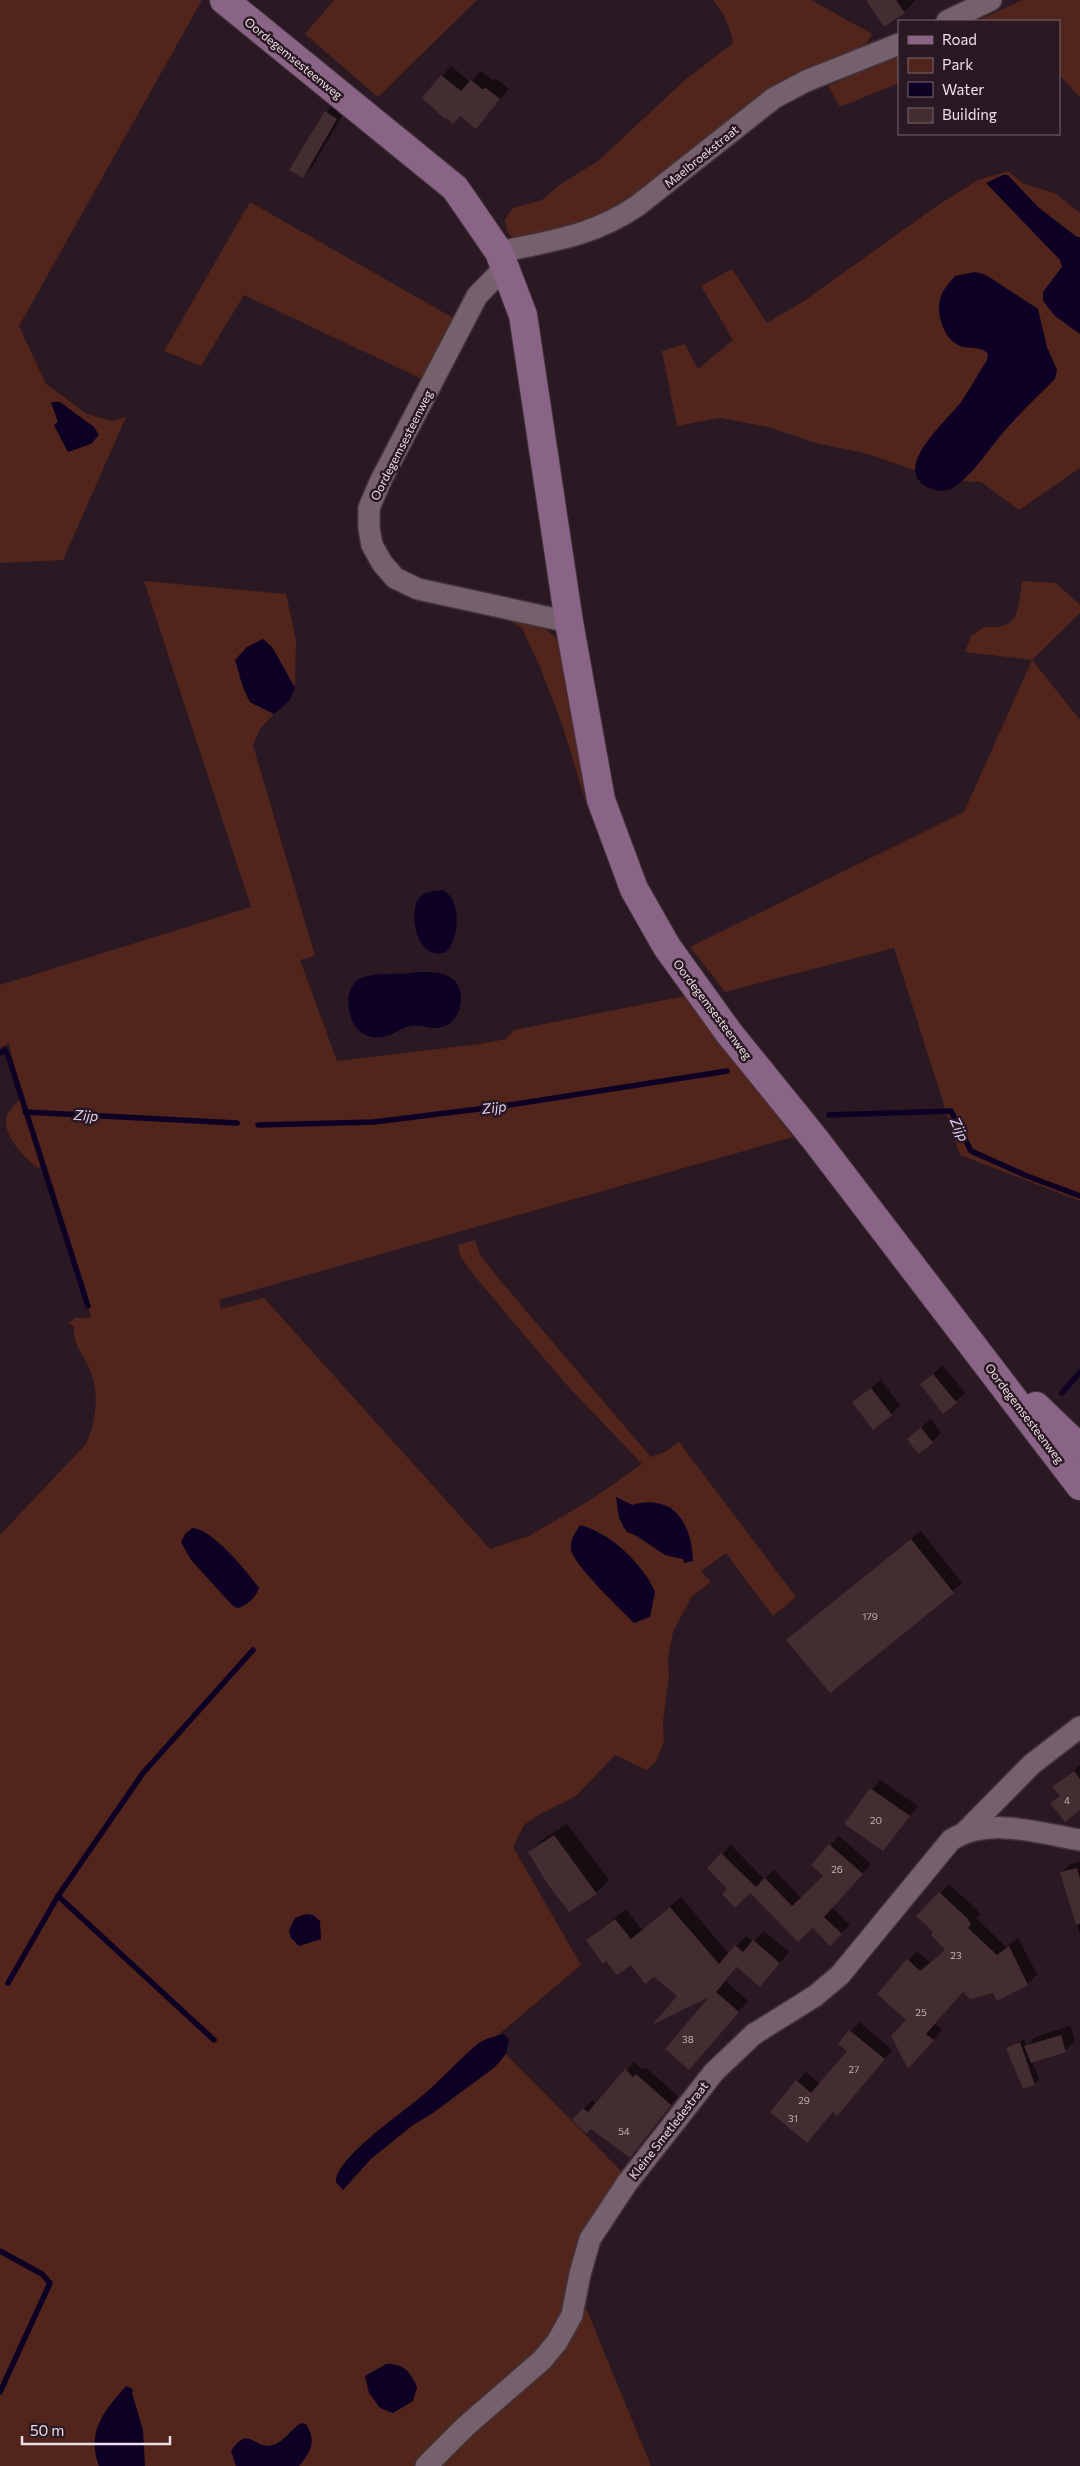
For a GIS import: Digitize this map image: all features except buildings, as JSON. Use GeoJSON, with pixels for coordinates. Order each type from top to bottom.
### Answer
{"type":"FeatureCollection","features":[{"type":"Feature","properties":{"kind":"street","name":"Oordegemsesteenweg"},"geometry":{"type":"LineString","coordinates":[[224,0],[455,188],[502,259],[523,315],[569,622],[602,800],[634,889],[667,947],[729,1033],[814,1138],[1080,1486]]}},
{"type":"Feature","properties":{"kind":"street"},"geometry":{"type":"LineString","coordinates":[[949,20],[991,0]]}},
{"type":"Feature","properties":{"kind":"street","name":"Maelbroekstraat"},"geometry":{"type":"LineString","coordinates":[[502,259],[579,235],[615,221],[638,206],[774,98],[806,81],[898,44]]}},
{"type":"Feature","properties":{"kind":"street","name":"Oordegemsesteenweg"},"geometry":{"type":"LineString","coordinates":[[502,259],[477,296],[381,480],[370,508],[372,546],[382,563],[395,578],[418,589],[569,622]]}},
{"type":"Feature","properties":{"kind":"street","name":"Oordegemsesteenweg"},"geometry":{"type":"LineString","coordinates":[[969,1341],[1080,1448]]}},
{"type":"Feature","properties":{"kind":"street","name":"Kleine Smetledestraat"},"geometry":{"type":"LineString","coordinates":[[426,2466],[466,2426],[542,2360],[558,2342],[572,2315],[580,2274],[590,2239],[627,2183],[714,2072],[754,2034],[815,1996],[840,1975],[951,1840],[964,1832],[1032,1764],[1080,1727]]}},
{"type":"Feature","properties":{"kind":"street","name":"Kleine Smetledestraat"},"geometry":{"type":"LineString","coordinates":[[964,1832],[984,1828],[1003,1828],[1080,1840]]}},
{"type":"Feature","properties":{"kind":"green space"},"geometry":{"type":"Polygon","coordinates":[[[0,0],[202,0],[19,326],[46,384],[87,414],[111,421],[126,417],[63,560],[0,563],[0,0]],[[52,402],[58,422],[55,425],[68,452],[94,427],[52,402]]]}},
{"type":"Feature","properties":{"kind":"green space"},"geometry":{"type":"Polygon","coordinates":[[[334,0],[477,0],[378,97],[305,34],[334,0]]]}},
{"type":"Feature","properties":{"kind":"green space"},"geometry":{"type":"Polygon","coordinates":[[[713,0],[811,0],[872,34],[860,55],[796,75],[613,215],[514,240],[507,231],[505,220],[513,208],[542,200],[558,186],[598,161],[685,80],[733,43],[726,20],[713,0]]]}},
{"type":"Feature","properties":{"kind":"green space"},"geometry":{"type":"Polygon","coordinates":[[[1023,0],[1080,0],[1080,97],[1060,76],[1060,20],[978,20],[1023,0]]]}},
{"type":"Feature","properties":{"kind":"green space"},"geometry":{"type":"Polygon","coordinates":[[[898,55],[898,83],[840,107],[828,86],[898,55]]]}},
{"type":"Feature","properties":{"kind":"green space"},"geometry":{"type":"Polygon","coordinates":[[[1008,171],[1024,184],[1055,193],[1080,213],[1080,468],[1019,510],[981,482],[942,480],[868,454],[816,443],[768,427],[720,418],[677,426],[662,351],[685,344],[698,369],[733,340],[701,286],[732,269],[767,323],[804,301],[938,205],[978,180],[1008,171]]]}},
{"type":"Feature","properties":{"kind":"green space"},"geometry":{"type":"Polygon","coordinates":[[[250,202],[455,319],[422,379],[244,295],[201,366],[164,351],[250,202]]]}},
{"type":"Feature","properties":{"kind":"green space"},"geometry":{"type":"Polygon","coordinates":[[[144,581],[286,594],[296,640],[295,688],[272,647],[239,677],[250,702],[274,714],[260,729],[253,745],[315,956],[300,960],[337,1061],[480,1044],[506,1039],[514,1030],[685,996],[793,1137],[219,1300],[221,1309],[264,1298],[490,1549],[529,1536],[592,1499],[642,1464],[564,1382],[472,1273],[460,1256],[458,1245],[475,1240],[480,1254],[498,1278],[651,1457],[665,1452],[679,1442],[796,1597],[773,1616],[726,1553],[701,1571],[711,1582],[692,1596],[673,1632],[668,1657],[669,1676],[663,1721],[664,1741],[656,1761],[647,1770],[615,1755],[576,1796],[540,1814],[524,1825],[513,1847],[581,1965],[492,2040],[622,2172],[585,2230],[565,2306],[546,2341],[418,2466],[0,2466],[0,1535],[86,1444],[92,1427],[96,1398],[90,1370],[75,1339],[74,1327],[69,1323],[75,1318],[91,1318],[46,1165],[38,1168],[33,1164],[15,1145],[7,1130],[7,1115],[20,1099],[9,1043],[0,1048],[0,985],[251,907],[144,581]],[[616,1497],[623,1528],[665,1555],[683,1559],[677,1516],[671,1507],[632,1505],[616,1497]],[[571,1551],[600,1589],[635,1623],[655,1592],[648,1577],[571,1551]]]}},
{"type":"Feature","properties":{"kind":"green space"},"geometry":{"type":"Polygon","coordinates":[[[1022,581],[1056,583],[1080,605],[1080,613],[1032,660],[965,652],[971,636],[984,627],[996,627],[1011,622],[1018,609],[1022,581]]]}},
{"type":"Feature","properties":{"kind":"green space"},"geometry":{"type":"Polygon","coordinates":[[[504,617],[536,625],[549,632],[561,643],[586,803],[563,727],[540,667],[522,628],[504,617]]]}},
{"type":"Feature","properties":{"kind":"green space"},"geometry":{"type":"Polygon","coordinates":[[[1032,660],[1080,720],[1080,1201],[960,1155],[894,948],[725,992],[690,947],[964,812],[1032,660]]]}},
{"type":"Feature","properties":{"kind":"green space"},"geometry":{"type":"Polygon","coordinates":[[[586,2308],[651,2466],[436,2466],[554,2360],[572,2338],[586,2308]]]}},
{"type":"Feature","properties":{"kind":"water"},"geometry":{"type":"Polygon","coordinates":[[[1003,175],[1008,175],[1038,207],[1077,237],[1080,237],[1080,334],[1055,316],[1043,301],[1043,292],[1062,267],[1060,260],[986,183],[1003,175]]]}},
{"type":"Feature","properties":{"kind":"water"},"geometry":{"type":"Polygon","coordinates":[[[975,272],[986,275],[1038,309],[1047,347],[1057,370],[1055,379],[1001,435],[969,475],[951,489],[932,489],[919,481],[915,471],[917,459],[934,433],[961,402],[987,360],[988,354],[982,350],[958,345],[948,336],[942,324],[939,302],[947,285],[955,276],[975,272]]]}},
{"type":"Feature","properties":{"kind":"water"},"geometry":{"type":"Polygon","coordinates":[[[51,402],[60,402],[94,427],[99,435],[91,444],[68,452],[54,425],[58,422],[51,402]]]}},
{"type":"Feature","properties":{"kind":"water"},"geometry":{"type":"Polygon","coordinates":[[[263,639],[272,647],[295,688],[290,700],[274,714],[250,702],[244,690],[235,660],[247,647],[263,639]]]}},
{"type":"Feature","properties":{"kind":"water"},"geometry":{"type":"Polygon","coordinates":[[[442,890],[453,901],[457,919],[451,946],[446,952],[436,953],[427,950],[421,943],[417,933],[414,912],[416,903],[422,895],[442,890]]]}},
{"type":"Feature","properties":{"kind":"water"},"geometry":{"type":"Polygon","coordinates":[[[418,972],[446,975],[452,978],[460,989],[460,1008],[451,1022],[435,1028],[407,1027],[380,1038],[366,1035],[359,1031],[350,1016],[348,1007],[351,990],[355,983],[361,978],[368,976],[418,972]]]}},
{"type":"Feature","properties":{"kind":"water"},"geometry":{"type":"Polygon","coordinates":[[[616,1497],[632,1505],[646,1502],[659,1503],[669,1507],[678,1514],[689,1535],[693,1561],[684,1563],[683,1559],[665,1555],[638,1536],[627,1532],[619,1518],[616,1497]]]}},
{"type":"Feature","properties":{"kind":"water"},"geometry":{"type":"Polygon","coordinates":[[[580,1525],[592,1529],[614,1542],[642,1570],[655,1592],[650,1617],[634,1623],[580,1565],[571,1549],[571,1542],[580,1525]]]}},
{"type":"Feature","properties":{"kind":"water"},"geometry":{"type":"Polygon","coordinates":[[[192,1528],[209,1535],[219,1543],[238,1562],[259,1588],[248,1603],[237,1608],[232,1605],[191,1560],[181,1542],[185,1534],[192,1528]]]}},
{"type":"Feature","properties":{"kind":"water"},"geometry":{"type":"Polygon","coordinates":[[[306,1914],[313,1915],[320,1921],[321,1939],[299,1946],[291,1938],[289,1930],[295,1918],[306,1914]]]}},
{"type":"Feature","properties":{"kind":"water"},"geometry":{"type":"Polygon","coordinates":[[[504,2034],[509,2040],[506,2054],[495,2067],[433,2113],[413,2125],[371,2159],[343,2190],[336,2182],[339,2172],[358,2148],[423,2095],[479,2043],[488,2038],[504,2034]]]}},
{"type":"Feature","properties":{"kind":"water"},"geometry":{"type":"Polygon","coordinates":[[[386,2364],[402,2367],[412,2377],[417,2387],[413,2401],[393,2413],[380,2408],[369,2393],[365,2376],[386,2364]]]}},
{"type":"Feature","properties":{"kind":"water"},"geometry":{"type":"Polygon","coordinates":[[[126,2386],[133,2389],[132,2393],[143,2430],[145,2466],[99,2466],[95,2443],[99,2423],[104,2413],[126,2386]]]}},
{"type":"Feature","properties":{"kind":"water"},"geometry":{"type":"Polygon","coordinates":[[[301,2423],[306,2424],[312,2441],[307,2456],[299,2466],[236,2466],[231,2451],[242,2439],[252,2440],[266,2446],[273,2445],[281,2441],[301,2423]]]}},
{"type":"Feature","properties":{"kind":"waterway"},"geometry":{"type":"LineString","coordinates":[[0,1053],[5,1050],[9,1058],[88,1306]]}},
{"type":"Feature","properties":{"kind":"waterway","name":"Zijp"},"geometry":{"type":"LineString","coordinates":[[258,1125],[374,1122],[503,1106],[727,1071]]}},
{"type":"Feature","properties":{"kind":"waterway","name":"Zijp"},"geometry":{"type":"LineString","coordinates":[[829,1115],[951,1111],[971,1151],[1027,1176],[1080,1196]]}},
{"type":"Feature","properties":{"kind":"waterway","name":"Zijp"},"geometry":{"type":"LineString","coordinates":[[25,1112],[237,1123]]}},
{"type":"Feature","properties":{"kind":"waterway","name":"Zijp"},"geometry":{"type":"LineString","coordinates":[[1062,1393],[1080,1372]]}},
{"type":"Feature","properties":{"kind":"waterway"},"geometry":{"type":"LineString","coordinates":[[8,1983],[58,1896],[143,1773],[253,1650]]}},
{"type":"Feature","properties":{"kind":"waterway"},"geometry":{"type":"LineString","coordinates":[[58,1896],[214,2040]]}},
{"type":"Feature","properties":{"kind":"waterway"},"geometry":{"type":"LineString","coordinates":[[0,2251],[42,2274],[50,2283],[0,2392]]}}]}
